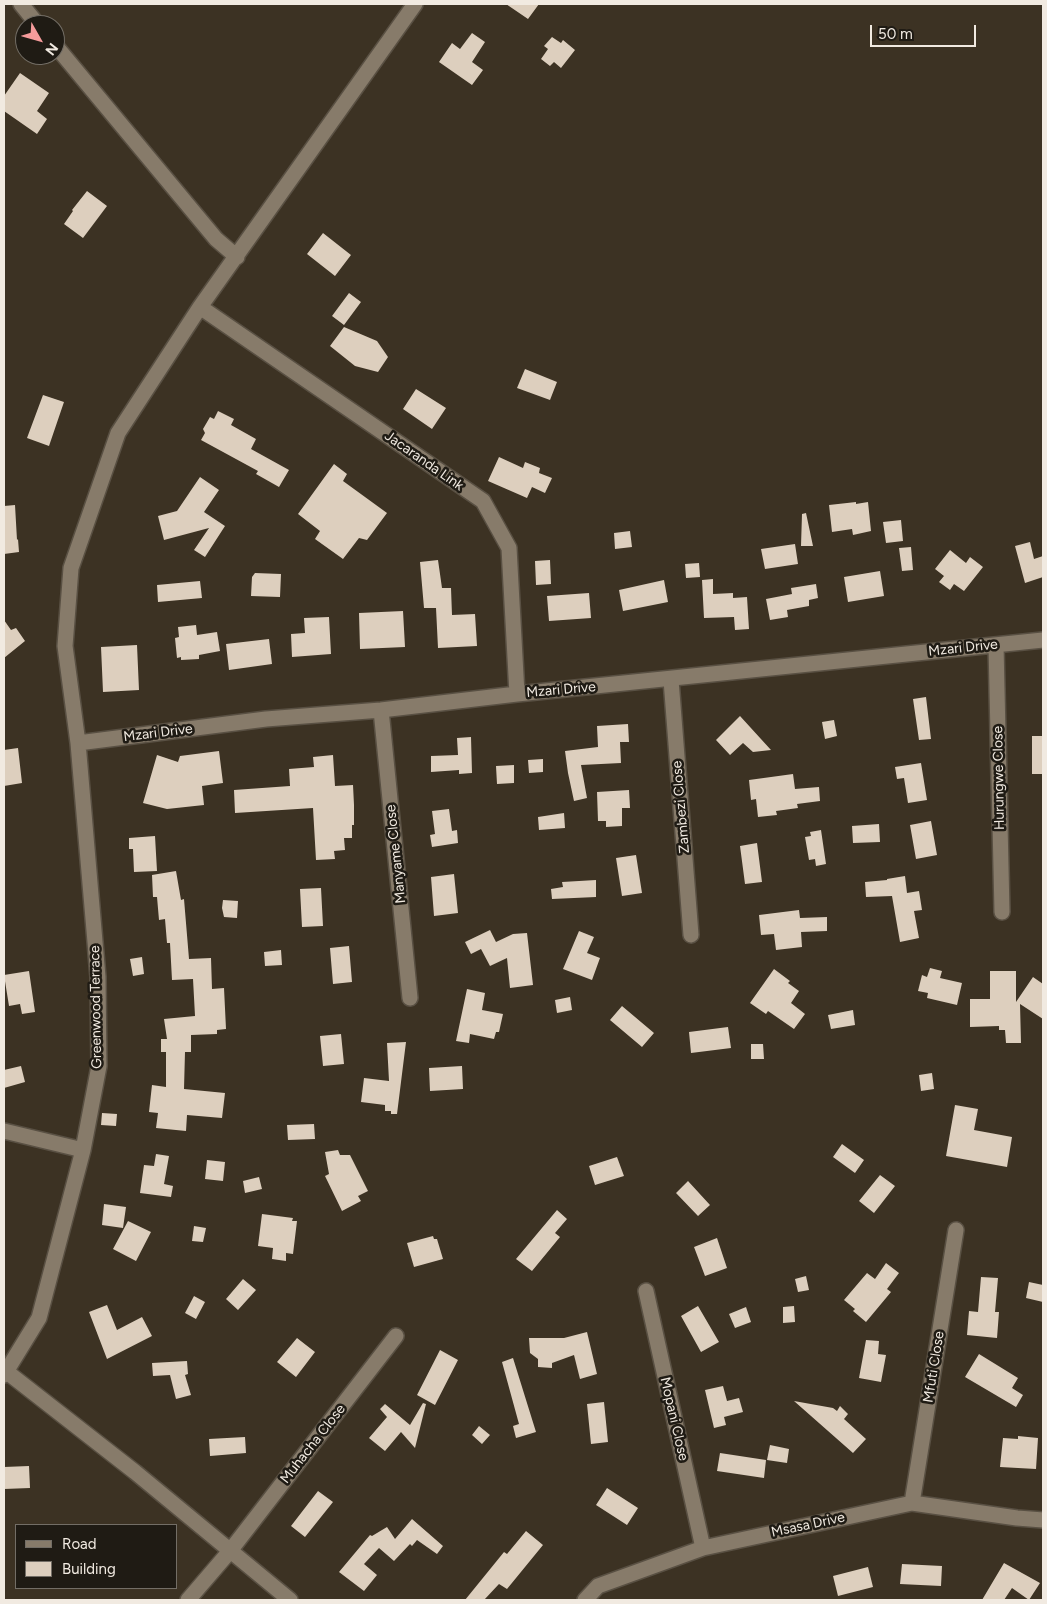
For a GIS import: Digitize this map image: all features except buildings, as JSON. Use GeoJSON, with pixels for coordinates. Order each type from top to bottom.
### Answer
{"type":"FeatureCollection","features":[{"type":"Feature","properties":{"kind":"street"},"geometry":{"type":"LineString","coordinates":[[21,4],[30,15]]}},
{"type":"Feature","properties":{"kind":"street","name":"Greenwood Terrace"},"geometry":{"type":"LineString","coordinates":[[5,1374],[39,1318],[83,1150],[99,1066],[98,977],[78,743],[65,646],[71,568],[118,433],[200,307],[415,4]]}},
{"type":"Feature","properties":{"kind":"street"},"geometry":{"type":"LineString","coordinates":[[65,57],[216,240],[237,256]]}},
{"type":"Feature","properties":{"kind":"street","name":"Jacaranda Link"},"geometry":{"type":"LineString","coordinates":[[200,307],[483,501],[509,548],[517,694]]}},
{"type":"Feature","properties":{"kind":"street","name":"Mzari Drive"},"geometry":{"type":"LineString","coordinates":[[78,743],[266,719],[381,710],[517,694],[671,680],[1043,640]]}},
{"type":"Feature","properties":{"kind":"street","name":"Hurungwe Close"},"geometry":{"type":"LineString","coordinates":[[996,645],[1002,912]]}},
{"type":"Feature","properties":{"kind":"street","name":"Zambezi Close"},"geometry":{"type":"LineString","coordinates":[[671,680],[691,935]]}},
{"type":"Feature","properties":{"kind":"street","name":"Manyame Close"},"geometry":{"type":"LineString","coordinates":[[381,710],[410,998]]}},
{"type":"Feature","properties":{"kind":"street"},"geometry":{"type":"LineString","coordinates":[[4,1131],[83,1150]]}},
{"type":"Feature","properties":{"kind":"street","name":"Mfuti Close"},"geometry":{"type":"LineString","coordinates":[[912,1503],[956,1230]]}},
{"type":"Feature","properties":{"kind":"street","name":"Mopani Close"},"geometry":{"type":"LineString","coordinates":[[646,1291],[703,1548]]}},
{"type":"Feature","properties":{"kind":"street","name":"Muhacha Close"},"geometry":{"type":"LineString","coordinates":[[188,1600],[230,1552],[396,1336]]}},
{"type":"Feature","properties":{"kind":"street"},"geometry":{"type":"LineString","coordinates":[[5,1374],[135,1472],[290,1600]]}},
{"type":"Feature","properties":{"kind":"street","name":"Msasa Drive"},"geometry":{"type":"LineString","coordinates":[[585,1600],[598,1586],[703,1548],[912,1503],[1043,1520]]}}]}
